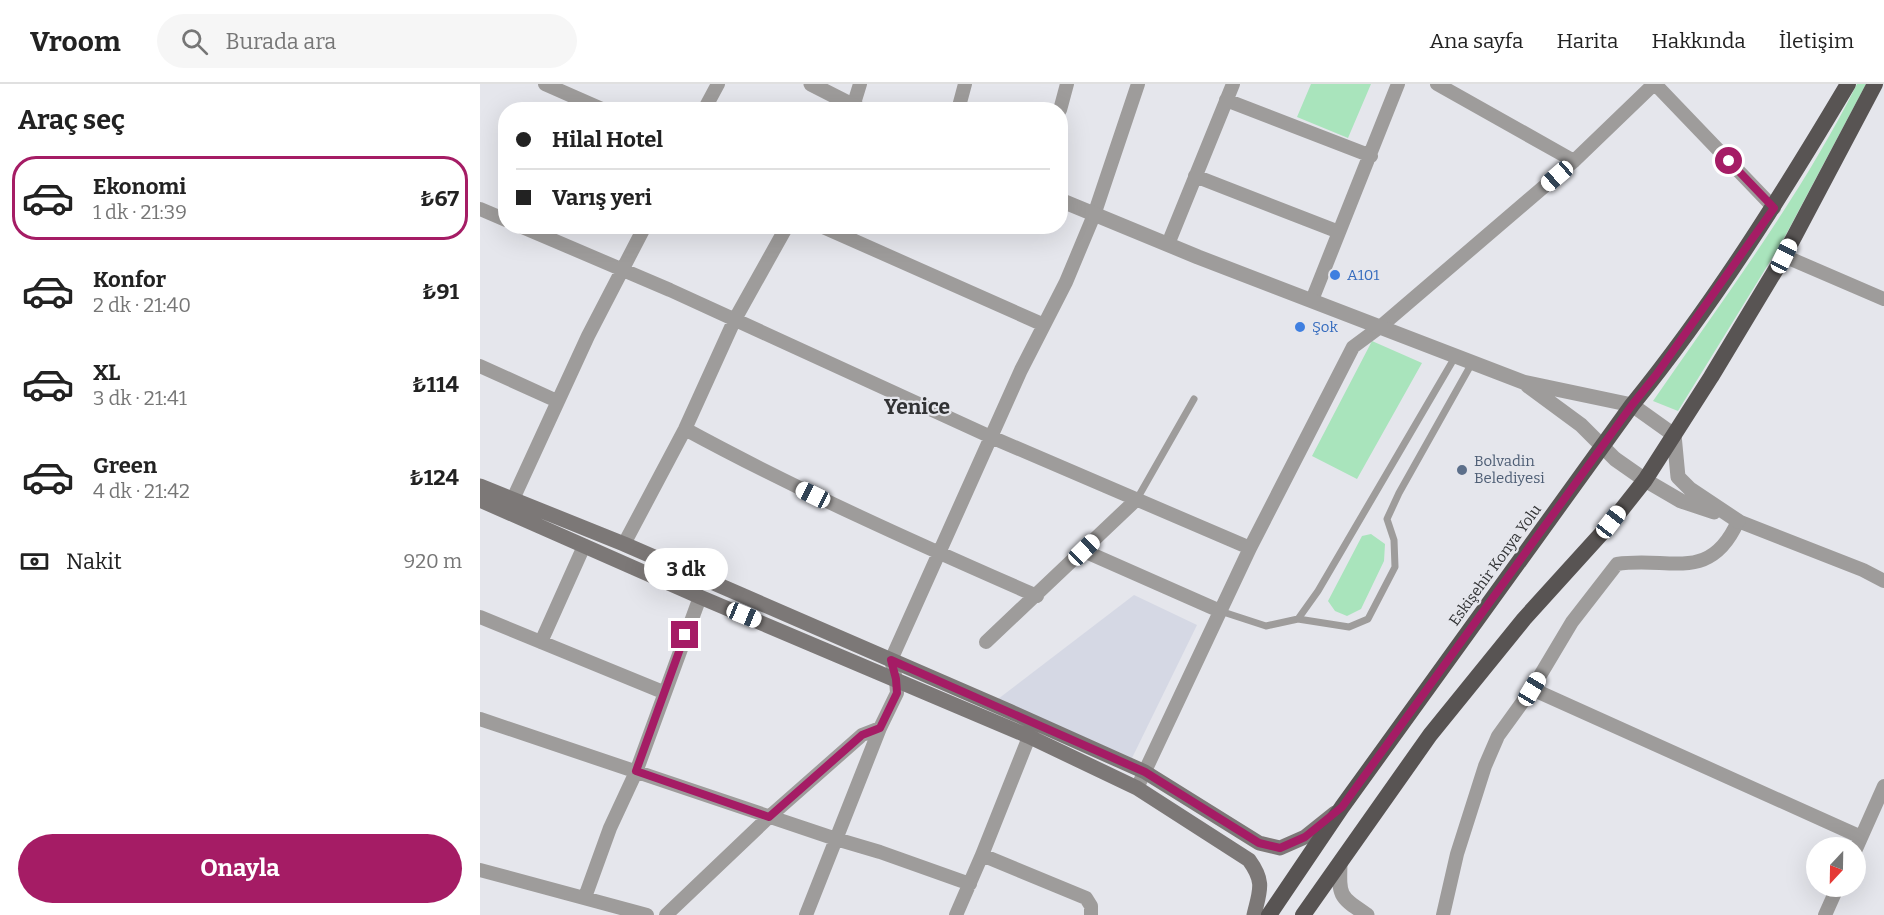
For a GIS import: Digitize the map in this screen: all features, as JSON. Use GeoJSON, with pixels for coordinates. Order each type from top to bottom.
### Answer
{"type":"FeatureCollection","features":[{"type":"Feature","properties":{"kind":"highway","name":"Eskişehir Konya Yolu"},"geometry":{"type":"LineString","coordinates":[[1269,915],[1342,807],[1656,375],[1774,208],[1848,84]]}},
{"type":"Feature","properties":{"kind":"highway"},"geometry":{"type":"LineString","coordinates":[[1303,915],[1430,735],[1524,619],[1611,522],[1645,480],[1784,256],[1875,84]]}},
{"type":"Feature","properties":{"kind":"main road"},"geometry":{"type":"LineString","coordinates":[[480,486],[624,544],[891,660],[1031,729],[1165,804],[1249,860],[1259,874],[1261,888],[1254,915]]}},
{"type":"Feature","properties":{"kind":"main road"},"geometry":{"type":"LineString","coordinates":[[480,500],[700,597],[896,679],[1145,772],[1259,843],[1280,848],[1305,837],[1342,807]]}},
{"type":"Feature","properties":{"kind":"street"},"geometry":{"type":"LineString","coordinates":[[545,84],[586,102]]}},
{"type":"Feature","properties":{"kind":"street"},"geometry":{"type":"LineString","coordinates":[[708,102],[718,84]]}},
{"type":"Feature","properties":{"kind":"street"},"geometry":{"type":"LineString","coordinates":[[811,84],[845,102]]}},
{"type":"Feature","properties":{"kind":"street"},"geometry":{"type":"LineString","coordinates":[[857,102],[860,84]]}},
{"type":"Feature","properties":{"kind":"street"},"geometry":{"type":"LineString","coordinates":[[960,102],[965,84]]}},
{"type":"Feature","properties":{"kind":"street"},"geometry":{"type":"LineString","coordinates":[[1062,102],[1067,84]]}},
{"type":"Feature","properties":{"kind":"street"},"geometry":{"type":"LineString","coordinates":[[1168,244],[1233,84]]}},
{"type":"Feature","properties":{"kind":"street"},"geometry":{"type":"LineString","coordinates":[[1312,300],[1398,84]]}},
{"type":"Feature","properties":{"kind":"street"},"geometry":{"type":"LineString","coordinates":[[1437,84],[1574,161]]}},
{"type":"Feature","properties":{"kind":"street"},"geometry":{"type":"LineString","coordinates":[[1137,788],[1250,548],[1353,347],[1380,327],[1574,161],[1655,84],[1774,208]]}},
{"type":"Feature","properties":{"kind":"street"},"geometry":{"type":"LineString","coordinates":[[806,915],[880,728],[897,693],[891,660],[991,437],[1066,282],[1094,215],[1135,85]]}},
{"type":"Feature","properties":{"kind":"street"},"geometry":{"type":"LineString","coordinates":[[1226,100],[1371,156]]}},
{"type":"Feature","properties":{"kind":"street"},"geometry":{"type":"LineString","coordinates":[[1195,176],[1340,232]]}},
{"type":"Feature","properties":{"kind":"street"},"geometry":{"type":"LineString","coordinates":[[1068,204],[1523,382],[1632,405],[1674,435],[1678,477],[1690,489],[1738,521]]}},
{"type":"Feature","properties":{"kind":"street"},"geometry":{"type":"LineString","coordinates":[[480,209],[498,217]]}},
{"type":"Feature","properties":{"kind":"street"},"geometry":{"type":"LineString","coordinates":[[539,234],[856,374],[991,437],[1250,548]]}},
{"type":"Feature","properties":{"kind":"street"},"geometry":{"type":"LineString","coordinates":[[513,499],[557,401],[641,234]]}},
{"type":"Feature","properties":{"kind":"street"},"geometry":{"type":"LineString","coordinates":[[624,544],[685,429],[734,321],[783,234]]}},
{"type":"Feature","properties":{"kind":"street"},"geometry":{"type":"LineString","coordinates":[[839,234],[1044,325]]}},
{"type":"Feature","properties":{"kind":"street"},"geometry":{"type":"LineString","coordinates":[[1784,256],[1884,299]]}},
{"type":"Feature","properties":{"kind":"street"},"geometry":{"type":"LineString","coordinates":[[480,366],[557,401]]}},
{"type":"Feature","properties":{"kind":"street"},"geometry":{"type":"LineString","coordinates":[[1523,382],[1581,425],[1615,459],[1681,501],[1863,570],[1884,582]]}},
{"type":"Feature","properties":{"kind":"street"},"geometry":{"type":"LineString","coordinates":[[685,429],[877,526],[1036,596]]}},
{"type":"Feature","properties":{"kind":"street"},"geometry":{"type":"LineString","coordinates":[[986,642],[1137,499]]}},
{"type":"Feature","properties":{"kind":"street"},"geometry":{"type":"LineString","coordinates":[[1443,915],[1457,854],[1485,766],[1498,736],[1532,689],[1572,622],[1617,564],[1628,562],[1687,563],[1709,558],[1730,539],[1738,521]]}},
{"type":"Feature","properties":{"kind":"street"},"geometry":{"type":"LineString","coordinates":[[541,642],[584,546]]}},
{"type":"Feature","properties":{"kind":"street"},"geometry":{"type":"LineString","coordinates":[[1084,550],[1220,611]]}},
{"type":"Feature","properties":{"kind":"street"},"geometry":{"type":"LineString","coordinates":[[585,897],[610,828],[636,771],[663,692],[700,597]]}},
{"type":"Feature","properties":{"kind":"street"},"geometry":{"type":"LineString","coordinates":[[480,617],[663,692]]}},
{"type":"Feature","properties":{"kind":"street"},"geometry":{"type":"LineString","coordinates":[[1532,689],[1845,837]]}},
{"type":"Feature","properties":{"kind":"street"},"geometry":{"type":"LineString","coordinates":[[480,719],[769,817],[880,852],[970,885]]}},
{"type":"Feature","properties":{"kind":"street"},"geometry":{"type":"LineString","coordinates":[[666,915],[769,817],[862,735],[880,728]]}},
{"type":"Feature","properties":{"kind":"street"},"geometry":{"type":"LineString","coordinates":[[956,915],[1031,729]]}},
{"type":"Feature","properties":{"kind":"street"},"geometry":{"type":"LineString","coordinates":[[1861,837],[1884,786]]}},
{"type":"Feature","properties":{"kind":"street"},"geometry":{"type":"LineString","coordinates":[[982,855],[1086,898],[1091,906],[1091,915]]}},
{"type":"Feature","properties":{"kind":"street"},"geometry":{"type":"LineString","coordinates":[[1340,863],[1340,889],[1344,900],[1367,915]]}},
{"type":"Feature","properties":{"kind":"street"},"geometry":{"type":"LineString","coordinates":[[480,870],[647,915]]}},
{"type":"Feature","properties":{"kind":"street"},"geometry":{"type":"LineString","coordinates":[[1825,915],[1833,897]]}},
{"type":"Feature","properties":{"kind":"lane"},"geometry":{"type":"LineString","coordinates":[[1298,619],[1318,591],[1455,357]]}},
{"type":"Feature","properties":{"kind":"lane"},"geometry":{"type":"LineString","coordinates":[[1220,611],[1266,626],[1298,619],[1349,627],[1368,619],[1395,567],[1394,540],[1387,519],[1399,493],[1472,363]]}},
{"type":"Feature","properties":{"kind":"lane"},"geometry":{"type":"LineString","coordinates":[[1137,499],[1194,399]]}},
{"type":"Feature","properties":{"kind":"shaded area"},"geometry":{"type":"Polygon","coordinates":[[[1134,595],[1197,625],[1132,758],[998,699],[1134,595]]]}},
{"type":"Feature","properties":{"kind":"green space"},"geometry":{"type":"Polygon","coordinates":[[[1311,84],[1371,84],[1348,138],[1297,117],[1311,84]]]}},
{"type":"Feature","properties":{"kind":"green space"},"geometry":{"type":"Polygon","coordinates":[[[1857,84],[1866,84],[1782,242],[1678,411],[1653,401],[1787,206],[1835,126],[1857,84]]]}},
{"type":"Feature","properties":{"kind":"green space"},"geometry":{"type":"Polygon","coordinates":[[[1372,341],[1422,363],[1357,479],[1312,456],[1372,341]]]}},
{"type":"Feature","properties":{"kind":"green space"},"geometry":{"type":"Polygon","coordinates":[[[1371,534],[1385,544],[1384,561],[1361,609],[1347,616],[1335,611],[1328,601],[1362,536],[1371,534]]]}},
{"type":"Feature","properties":{"kind":"place","name":"A101"},"geometry":{"type":"Point","coordinates":[1335,275]}},
{"type":"Feature","properties":{"kind":"place","name":"Şok"},"geometry":{"type":"Point","coordinates":[1300,327]}},
{"type":"Feature","properties":{"kind":"place","name":"Bolvadin Belediyesi"},"geometry":{"type":"Point","coordinates":[1462,470]}},
{"type":"Feature","properties":{"kind":"district","name":"Yenice"},"geometry":{"type":"Point","coordinates":[917,407]}},
{"type":"Feature","properties":{"kind":"route"},"geometry":{"type":"LineString","coordinates":[[685,635],[636,771],[769,817],[862,735],[880,728],[897,693],[891,660],[1145,772],[1259,843],[1280,848],[1305,837],[1342,807],[1656,375],[1774,208],[1729,161]]}}]}
